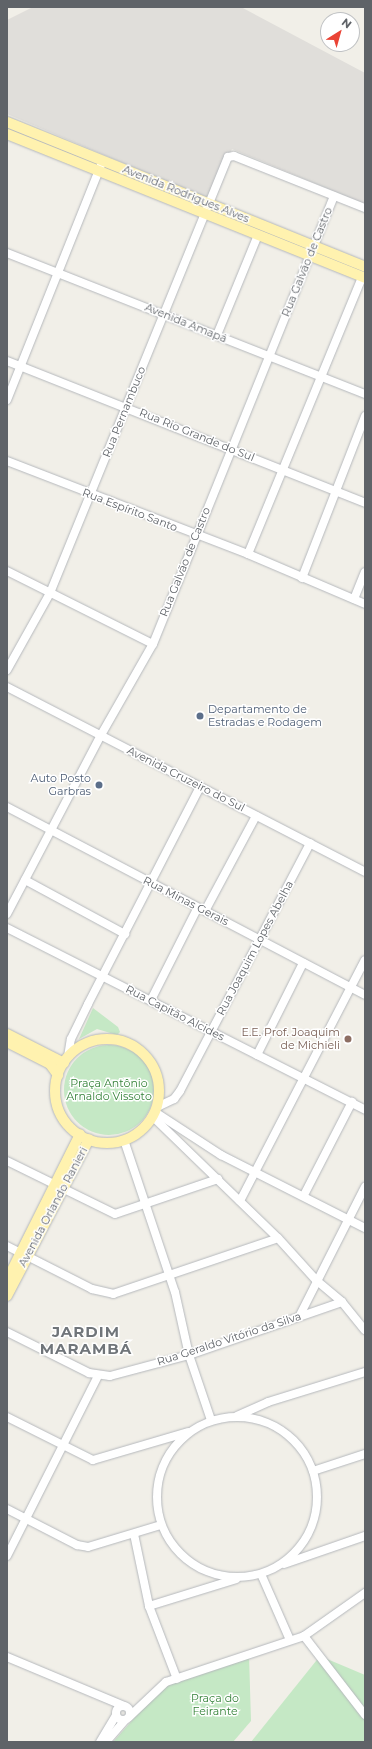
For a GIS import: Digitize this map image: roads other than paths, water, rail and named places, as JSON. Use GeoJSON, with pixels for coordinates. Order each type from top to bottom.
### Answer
{"type":"FeatureCollection","features":[{"type":"Feature","properties":{"kind":"main road","name":"Avenida Rodrigues Alves"},"geometry":{"type":"LineString","coordinates":[[7,122],[316,246],[364,274]]}},
{"type":"Feature","properties":{"kind":"main road","name":"Avenida Rodrigues Alves"},"geometry":{"type":"LineString","coordinates":[[7,134],[311,256],[364,274]]}},
{"type":"Feature","properties":{"kind":"main road"},"geometry":{"type":"LineString","coordinates":[[7,1034],[66,1060]]}},
{"type":"Feature","properties":{"kind":"main road"},"geometry":{"type":"LineString","coordinates":[[105,1039],[132,1046],[144,1054],[155,1072],[159,1093],[155,1112],[137,1134],[124,1140],[112,1142],[85,1137],[66,1122],[60,1112],[56,1087],[58,1074],[66,1060],[78,1048],[105,1039]]}},
{"type":"Feature","properties":{"kind":"main road"},"geometry":{"type":"LineString","coordinates":[[7,1042],[50,1064],[58,1074]]}},
{"type":"Feature","properties":{"kind":"main road","name":"Avenida Orlando Ranieri"},"geometry":{"type":"LineString","coordinates":[[7,1296],[24,1254],[85,1137]]}},
{"type":"Feature","properties":{"kind":"main road","name":"Avenida Orlando Ranieri"},"geometry":{"type":"LineString","coordinates":[[7,1280],[24,1254]]}},
{"type":"Feature","properties":{"kind":"street","name":"Rua Pernambuco"},"geometry":{"type":"LineString","coordinates":[[7,670],[50,593],[226,160],[234,156],[334,196]]}},
{"type":"Feature","properties":{"kind":"street"},"geometry":{"type":"LineString","coordinates":[[7,400],[56,272],[103,160]]}},
{"type":"Feature","properties":{"kind":"street"},"geometry":{"type":"LineString","coordinates":[[334,196],[365,208]]}},
{"type":"Feature","properties":{"kind":"street","name":"Rua Galvão de Castro"},"geometry":{"type":"LineString","coordinates":[[7,914],[101,735],[153,644],[230,448],[316,246],[334,196]]}},
{"type":"Feature","properties":{"kind":"street"},"geometry":{"type":"LineString","coordinates":[[217,334],[258,235]]}},
{"type":"Feature","properties":{"kind":"street","name":"Avenida Amapá"},"geometry":{"type":"LineString","coordinates":[[7,253],[217,334],[268,357],[365,394]]}},
{"type":"Feature","properties":{"kind":"street"},"geometry":{"type":"LineString","coordinates":[[248,554],[364,274]]}},
{"type":"Feature","properties":{"kind":"street","name":"Rua Rio Grande do Sul"},"geometry":{"type":"LineString","coordinates":[[7,361],[126,406],[365,503]]}},
{"type":"Feature","properties":{"kind":"street"},"geometry":{"type":"LineString","coordinates":[[302,578],[365,416]]}},
{"type":"Feature","properties":{"kind":"street","name":"Rua Espírito Santo"},"geometry":{"type":"LineString","coordinates":[[7,461],[248,554],[365,604]]}},
{"type":"Feature","properties":{"kind":"street"},"geometry":{"type":"LineString","coordinates":[[7,571],[153,644]]}},
{"type":"Feature","properties":{"kind":"street"},"geometry":{"type":"LineString","coordinates":[[354,599],[365,572]]}},
{"type":"Feature","properties":{"kind":"street","name":"Avenida Cruzeiro do Sul"},"geometry":{"type":"LineString","coordinates":[[7,687],[365,872]]}},
{"type":"Feature","properties":{"kind":"street"},"geometry":{"type":"LineString","coordinates":[[66,1060],[71,1039],[200,787]]}},
{"type":"Feature","properties":{"kind":"street","name":"Rua Minas Gerais"},"geometry":{"type":"LineString","coordinates":[[7,807],[365,995]]}},
{"type":"Feature","properties":{"kind":"street"},"geometry":{"type":"LineString","coordinates":[[151,1000],[256,816]]}},
{"type":"Feature","properties":{"kind":"street","name":"Rua Joaquim Lopes Abelha"},"geometry":{"type":"LineString","coordinates":[[155,1112],[174,1099],[180,1091],[310,843]]}},
{"type":"Feature","properties":{"kind":"street"},"geometry":{"type":"LineString","coordinates":[[25,880],[125,934]]}},
{"type":"Feature","properties":{"kind":"street","name":"Rua Capitão Alcides"},"geometry":{"type":"LineString","coordinates":[[7,928],[352,1102],[365,1110]]}},
{"type":"Feature","properties":{"kind":"street"},"geometry":{"type":"LineString","coordinates":[[240,1201],[257,1171],[365,960]]}},
{"type":"Feature","properties":{"kind":"street"},"geometry":{"type":"LineString","coordinates":[[257,1055],[303,963]]}},
{"type":"Feature","properties":{"kind":"street"},"geometry":{"type":"LineString","coordinates":[[304,1195],[352,1102]]}},
{"type":"Feature","properties":{"kind":"street"},"geometry":{"type":"LineString","coordinates":[[155,1112],[200,1143],[304,1195],[365,1228]]}},
{"type":"Feature","properties":{"kind":"street"},"geometry":{"type":"LineString","coordinates":[[155,1112],[218,1179],[278,1238],[316,1280],[342,1302],[365,1330]]}},
{"type":"Feature","properties":{"kind":"street"},"geometry":{"type":"LineString","coordinates":[[124,1140],[170,1275],[189,1355],[211,1420]]}},
{"type":"Feature","properties":{"kind":"street"},"geometry":{"type":"LineString","coordinates":[[7,1161],[115,1214],[146,1205],[218,1179]]}},
{"type":"Feature","properties":{"kind":"street"},"geometry":{"type":"LineString","coordinates":[[300,1315],[316,1280],[365,1187]]}},
{"type":"Feature","properties":{"kind":"street"},"geometry":{"type":"LineString","coordinates":[[7,1246],[103,1294],[113,1294],[278,1238]]}},
{"type":"Feature","properties":{"kind":"street","name":"Rua Geraldo Vitório da Silva"},"geometry":{"type":"LineString","coordinates":[[98,1376],[110,1376],[189,1355],[300,1315],[342,1302]]}},
{"type":"Feature","properties":{"kind":"street"},"geometry":{"type":"LineString","coordinates":[[7,1332],[98,1376],[7,1556]]}},
{"type":"Feature","properties":{"kind":"street"},"geometry":{"type":"LineString","coordinates":[[7,1417],[93,1460],[188,1432],[211,1420],[236,1416],[268,1402],[365,1372]]}},
{"type":"Feature","properties":{"kind":"street"},"geometry":{"type":"LineString","coordinates":[[236,1416],[261,1420],[284,1431],[302,1449],[313,1471],[318,1498],[313,1524],[300,1547],[280,1565]]}},
{"type":"Feature","properties":{"kind":"street"},"geometry":{"type":"LineString","coordinates":[[188,1432],[170,1450],[159,1474],[156,1500],[161,1525],[171,1543],[190,1562],[221,1576],[241,1578]]}},
{"type":"Feature","properties":{"kind":"street"},"geometry":{"type":"LineString","coordinates":[[313,1471],[365,1454]]}},
{"type":"Feature","properties":{"kind":"street"},"geometry":{"type":"LineString","coordinates":[[7,1509],[78,1545],[88,1547],[161,1525]]}},
{"type":"Feature","properties":{"kind":"street"},"geometry":{"type":"LineString","coordinates":[[134,1534],[149,1606],[177,1679]]}},
{"type":"Feature","properties":{"kind":"street"},"geometry":{"type":"LineString","coordinates":[[149,1606],[241,1578],[261,1574],[280,1565],[365,1536]]}},
{"type":"Feature","properties":{"kind":"street"},"geometry":{"type":"LineString","coordinates":[[261,1574],[290,1640]]}},
{"type":"Feature","properties":{"kind":"street"},"geometry":{"type":"LineString","coordinates":[[106,1742],[161,1685],[304,1636],[365,1593]]}},
{"type":"Feature","properties":{"kind":"street"},"geometry":{"type":"LineString","coordinates":[[304,1636],[365,1715]]}},
{"type":"Feature","properties":{"kind":"street"},"geometry":{"type":"LineString","coordinates":[[7,1657],[126,1706]]}},
{"type":"Feature","properties":{"kind":"street"},"geometry":{"type":"LineString","coordinates":[[105,1697],[116,1714],[127,1719]]}},
{"type":"Feature","properties":{"kind":"street"},"geometry":{"type":"LineString","coordinates":[[100,1742],[120,1706],[145,1702]]}},
{"type":"Feature","properties":{"kind":"street"},"geometry":{"type":"LineString","coordinates":[[126,1706],[127,1719]]}},
{"type":"Feature","properties":{"kind":"place","name":"Departamento de Estradas e Rodagem"},"geometry":{"type":"Point","coordinates":[200,716]}},
{"type":"Feature","properties":{"kind":"place","name":"Auto Posto Garbras"},"geometry":{"type":"Point","coordinates":[99,785]}},
{"type":"Feature","properties":{"kind":"place","name":"E.E. Prof. Joaquim de Michieli"},"geometry":{"type":"Point","coordinates":[348,1039]}},
{"type":"Feature","properties":{"kind":"district","name":"JARDIM MARAMBÁ"},"geometry":{"type":"Point","coordinates":[86,1340]}},
{"type":"Feature","properties":{"kind":"park label","name":"Praça Antônio Arnaldo Vissoto"},"geometry":{"type":"Point","coordinates":[109,1090]}},
{"type":"Feature","properties":{"kind":"park label","name":"Praça do Feirante"},"geometry":{"type":"Point","coordinates":[215,1705]}}]}
